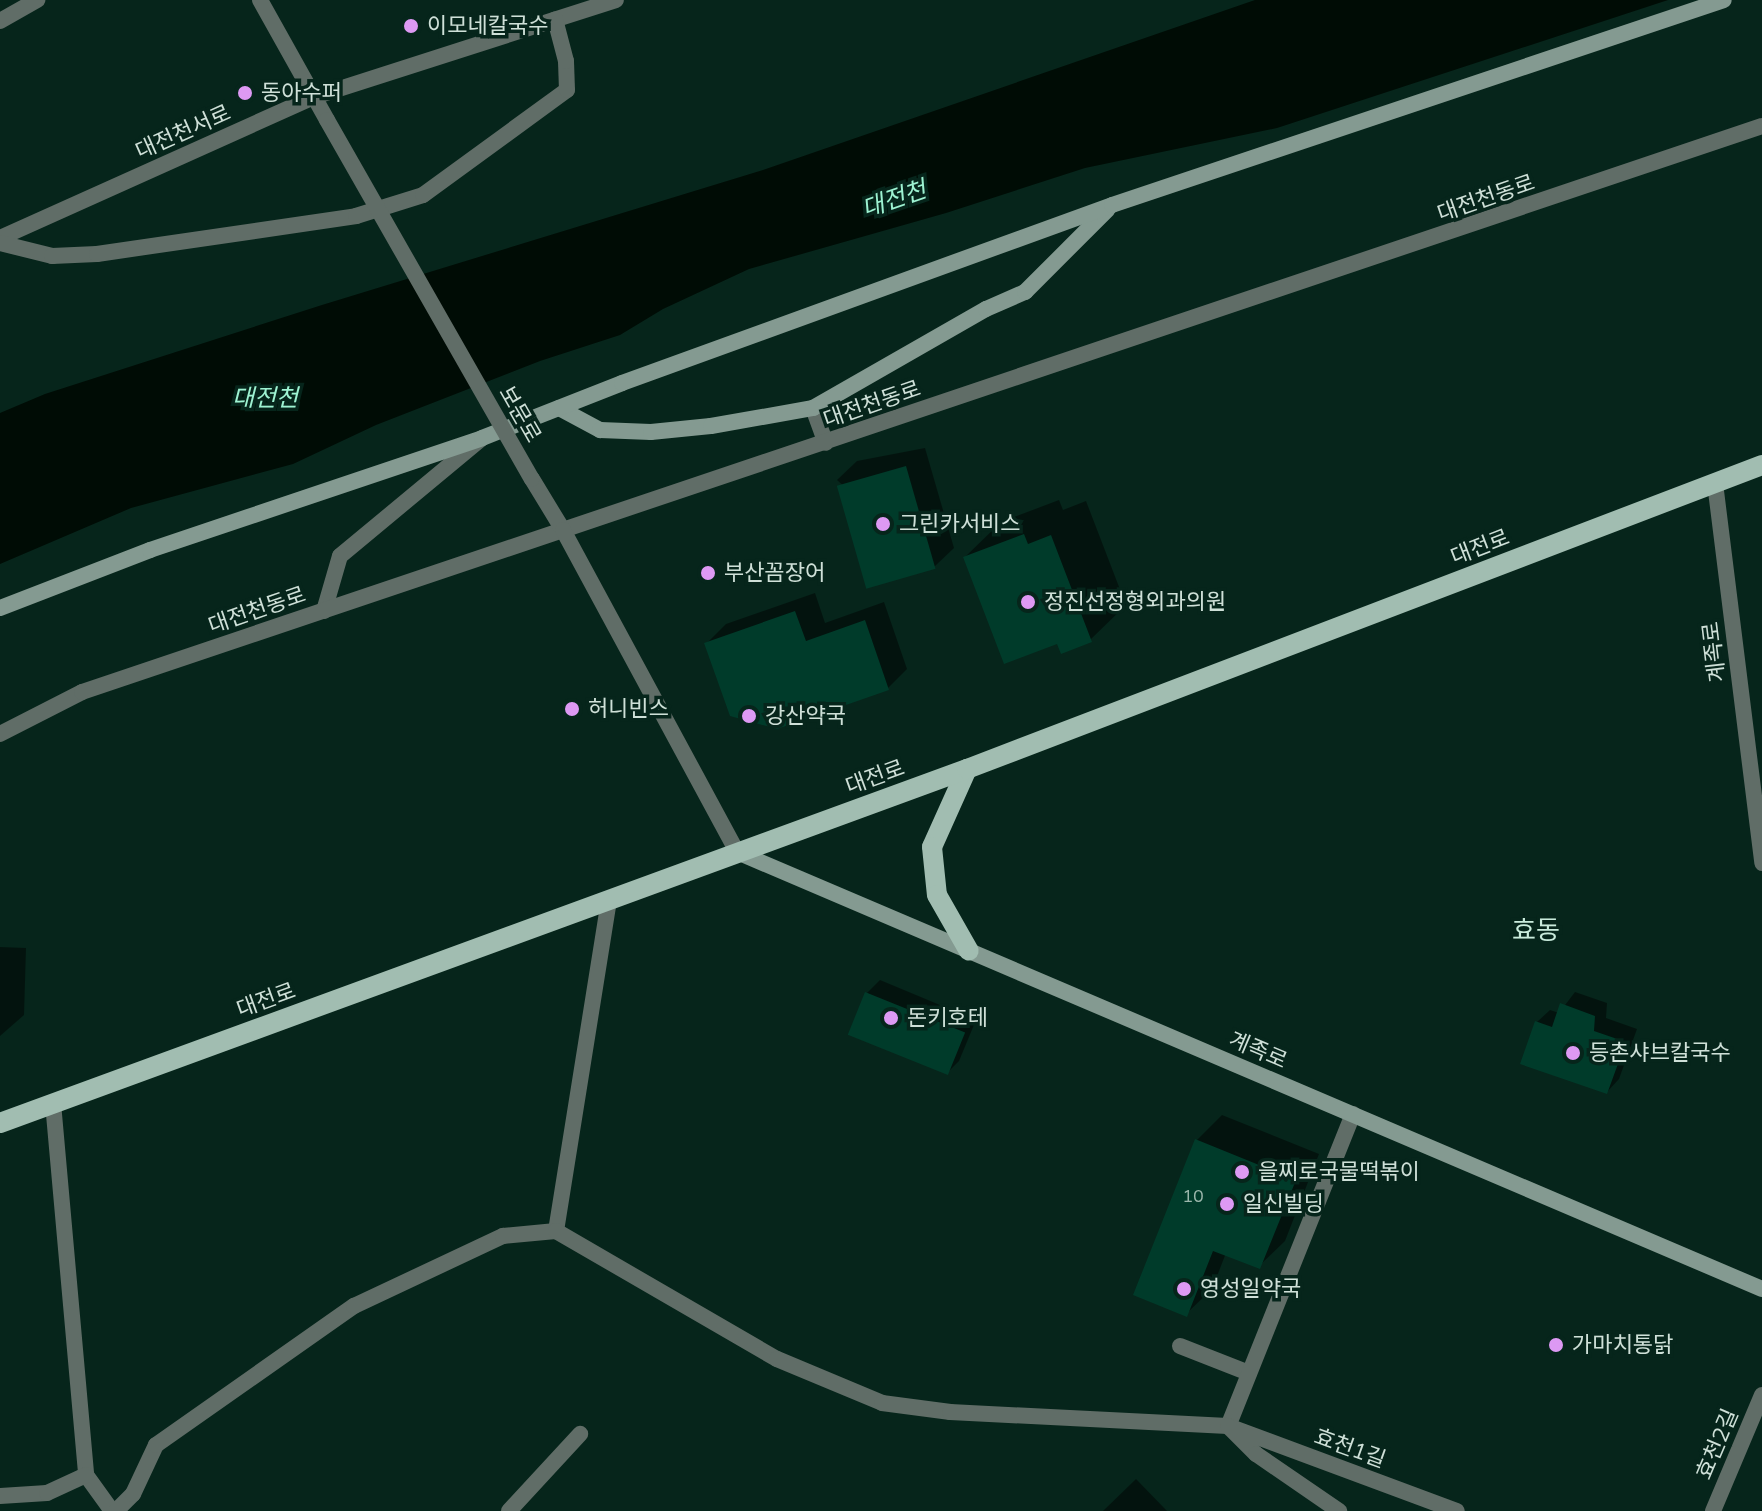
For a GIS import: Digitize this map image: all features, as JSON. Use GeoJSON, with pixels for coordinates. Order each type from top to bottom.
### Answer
{"type":"FeatureCollection","features":[{"type":"Feature","properties":{"kind":"main road"},"geometry":{"type":"LineString","coordinates":[[0,608],[150,550],[482,438],[1112,205],[1724,0]]}},
{"type":"Feature","properties":{"kind":"main road"},"geometry":{"type":"LineString","coordinates":[[559,408],[600,430],[651,432],[711,426],[813,408],[986,309],[1025,292],[1112,205]]}},
{"type":"Feature","properties":{"kind":"main road","name":"대전로"},"geometry":{"type":"LineString","coordinates":[[0,1123],[967,769],[1762,465]]}},
{"type":"Feature","properties":{"kind":"main road"},"geometry":{"type":"LineString","coordinates":[[967,769],[932,847],[937,895],[969,951]]}},
{"type":"Feature","properties":{"kind":"main road","name":"계족로"},"geometry":{"type":"LineString","coordinates":[[737,852],[1762,1289]]}},
{"type":"Feature","properties":{"kind":"street"},"geometry":{"type":"LineString","coordinates":[[0,21],[37,0]]}},
{"type":"Feature","properties":{"kind":"street","name":"보문로"},"geometry":{"type":"LineString","coordinates":[[260,0],[563,530],[737,852]]}},
{"type":"Feature","properties":{"kind":"street","name":"대전천서로"},"geometry":{"type":"LineString","coordinates":[[1,237],[314,97],[616,0]]}},
{"type":"Feature","properties":{"kind":"street"},"geometry":{"type":"LineString","coordinates":[[1,237],[52,256],[97,254],[356,216],[423,195],[567,90],[566,61],[555,19]]}},
{"type":"Feature","properties":{"kind":"street","name":"대전천동로"},"geometry":{"type":"LineString","coordinates":[[0,734],[82,692],[1762,126]]}},
{"type":"Feature","properties":{"kind":"street"},"geometry":{"type":"LineString","coordinates":[[813,408],[826,443]]}},
{"type":"Feature","properties":{"kind":"street"},"geometry":{"type":"LineString","coordinates":[[324,611],[340,556],[482,438]]}},
{"type":"Feature","properties":{"kind":"street","name":"계족로"},"geometry":{"type":"LineString","coordinates":[[1715,483],[1762,863]]}},
{"type":"Feature","properties":{"kind":"street"},"geometry":{"type":"LineString","coordinates":[[53,1103],[86,1475],[114,1511],[133,1494],[156,1445],[354,1306],[503,1236],[556,1231],[609,899]]}},
{"type":"Feature","properties":{"kind":"street"},"geometry":{"type":"LineString","coordinates":[[1339,1511],[1256,1454],[1228,1426],[1353,1114]]}},
{"type":"Feature","properties":{"kind":"street","name":"효천1길"},"geometry":{"type":"LineString","coordinates":[[556,1231],[777,1359],[882,1403],[950,1412],[1228,1426],[1457,1511]]}},
{"type":"Feature","properties":{"kind":"street"},"geometry":{"type":"LineString","coordinates":[[1180,1346],[1249,1373]]}},
{"type":"Feature","properties":{"kind":"street","name":"효천2길"},"geometry":{"type":"LineString","coordinates":[[1713,1511],[1762,1395]]}},
{"type":"Feature","properties":{"kind":"street"},"geometry":{"type":"LineString","coordinates":[[509,1511],[580,1434]]}},
{"type":"Feature","properties":{"kind":"street"},"geometry":{"type":"LineString","coordinates":[[0,1496],[47,1493],[86,1475]]}},
{"type":"Feature","properties":{"kind":"water","name":"대전천"},"geometry":{"type":"Polygon","coordinates":[[[1255,0],[1668,0],[1277,128],[1085,168],[946,213],[749,269],[663,309],[620,335],[540,361],[376,425],[293,464],[131,508],[0,564],[0,413],[45,394],[322,305],[763,170],[1255,0]]]}},
{"type":"Feature","properties":{"kind":"building","name":"그린카서비스"},"geometry":{"type":"Polygon","coordinates":[[[906,466],[935,569],[866,589],[837,486],[906,466]]]}},
{"type":"Feature","properties":{"kind":"building","name":"정진선정형외과의원"},"geometry":{"type":"Polygon","coordinates":[[[1024,534],[1028,544],[1051,535],[1092,642],[1061,654],[1057,644],[1004,664],[963,557],[1024,534]]]}},
{"type":"Feature","properties":{"kind":"building"},"geometry":{"type":"Polygon","coordinates":[[[795,611],[806,641],[865,620],[889,690],[777,729],[730,716],[704,643],[795,611]]]}},
{"type":"Feature","properties":{"kind":"building"},"geometry":{"type":"Polygon","coordinates":[[[865,992],[965,1032],[948,1075],[848,1035],[865,992]]]}},
{"type":"Feature","properties":{"kind":"building","name":"등촌샤브칼국수"},"geometry":{"type":"Polygon","coordinates":[[[1560,1003],[1595,1016],[1594,1031],[1626,1042],[1607,1094],[1520,1064],[1535,1021],[1552,1027],[1560,1003]]]}},
{"type":"Feature","properties":{"kind":"building","name":"일신빌딩"},"geometry":{"type":"Polygon","coordinates":[[[1195,1139],[1296,1180],[1260,1269],[1213,1251],[1187,1317],[1133,1295],[1195,1139]]]}},
{"type":"Feature","properties":{"kind":"place","name":"이모네칼국수"},"geometry":{"type":"Point","coordinates":[411,26]}},
{"type":"Feature","properties":{"kind":"place","name":"동아수퍼"},"geometry":{"type":"Point","coordinates":[245,93]}},
{"type":"Feature","properties":{"kind":"place","name":"그린카서비스"},"geometry":{"type":"Point","coordinates":[883,524]}},
{"type":"Feature","properties":{"kind":"place","name":"부산꼼장어"},"geometry":{"type":"Point","coordinates":[708,573]}},
{"type":"Feature","properties":{"kind":"place","name":"정진선정형외과의원"},"geometry":{"type":"Point","coordinates":[1028,602]}},
{"type":"Feature","properties":{"kind":"place","name":"허니빈스"},"geometry":{"type":"Point","coordinates":[572,709]}},
{"type":"Feature","properties":{"kind":"place","name":"강산약국"},"geometry":{"type":"Point","coordinates":[749,716]}},
{"type":"Feature","properties":{"kind":"place","name":"돈키호테"},"geometry":{"type":"Point","coordinates":[891,1018]}},
{"type":"Feature","properties":{"kind":"place","name":"등촌샤브칼국수"},"geometry":{"type":"Point","coordinates":[1573,1053]}},
{"type":"Feature","properties":{"kind":"place","name":"을찌로국물떡볶이"},"geometry":{"type":"Point","coordinates":[1242,1172]}},
{"type":"Feature","properties":{"kind":"place","name":"일신빌딩"},"geometry":{"type":"Point","coordinates":[1227,1204]}},
{"type":"Feature","properties":{"kind":"place","name":"영성일약국"},"geometry":{"type":"Point","coordinates":[1184,1289]}},
{"type":"Feature","properties":{"kind":"place","name":"가마치통닭"},"geometry":{"type":"Point","coordinates":[1556,1345]}},
{"type":"Feature","properties":{"kind":"district","name":"효동"},"geometry":{"type":"Point","coordinates":[1536,930]}}]}
